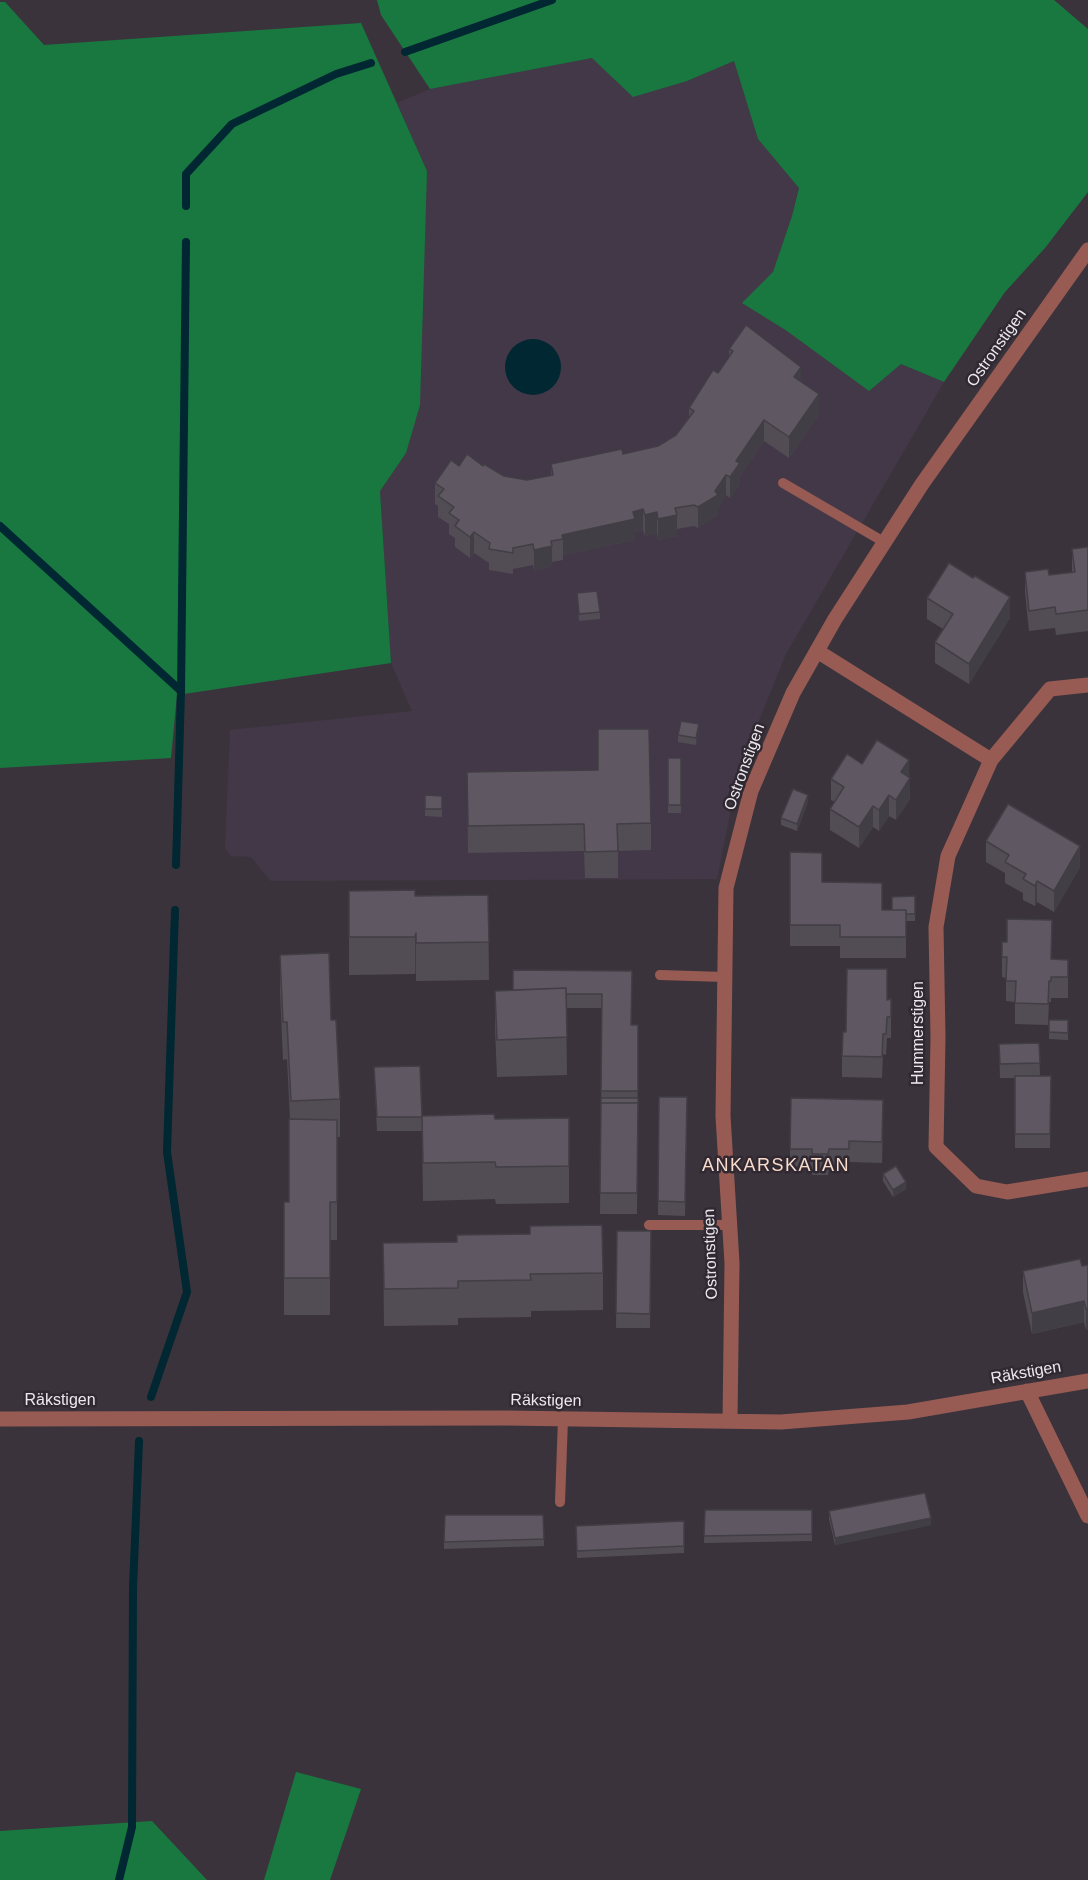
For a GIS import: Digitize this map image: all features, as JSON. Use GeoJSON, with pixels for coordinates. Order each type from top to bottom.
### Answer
{"type":"FeatureCollection","features":[{"type":"Feature","properties":{"kind":"street","name":"Ostronstigen"},"geometry":{"type":"LineString","coordinates":[[730,1421],[732,1263],[723,1116],[726,888],[751,791],[793,693],[835,619],[922,484],[1088,250]]}},
{"type":"Feature","properties":{"kind":"street"},"geometry":{"type":"LineString","coordinates":[[817,651],[991,760]]}},
{"type":"Feature","properties":{"kind":"street","name":"Hummerstigen"},"geometry":{"type":"LineString","coordinates":[[1088,685],[1050,689],[991,760],[948,856],[936,927],[938,1037],[936,1148],[976,1186],[1007,1192],[1088,1179]]}},
{"type":"Feature","properties":{"kind":"street","name":"Räkstigen"},"geometry":{"type":"LineString","coordinates":[[0,1419],[563,1419],[781,1422],[908,1412],[1088,1381]]}},
{"type":"Feature","properties":{"kind":"street"},"geometry":{"type":"LineString","coordinates":[[1027,1392],[1088,1516]]}},
{"type":"Feature","properties":{"kind":"lane"},"geometry":{"type":"LineString","coordinates":[[783,483],[884,542]]}},
{"type":"Feature","properties":{"kind":"lane"},"geometry":{"type":"LineString","coordinates":[[660,975],[725,977]]}},
{"type":"Feature","properties":{"kind":"lane"},"geometry":{"type":"LineString","coordinates":[[649,1225],[729,1225]]}},
{"type":"Feature","properties":{"kind":"lane"},"geometry":{"type":"LineString","coordinates":[[560,1502],[563,1419]]}},
{"type":"Feature","properties":{"kind":"shaded area"},"geometry":{"type":"Polygon","coordinates":[[[592,58],[687,81],[734,61],[758,139],[799,187],[773,273],[743,303],[787,331],[901,364],[944,382],[786,654],[739,769],[717,879],[271,881],[251,857],[231,856],[225,848],[230,730],[412,711],[391,663],[380,491],[406,453],[427,171],[397,103],[430,89],[592,58]]]}},
{"type":"Feature","properties":{"kind":"green space"},"geometry":{"type":"Polygon","coordinates":[[[377,0],[1054,0],[1088,29],[1088,192],[1045,248],[1005,292],[944,382],[901,364],[869,391],[787,331],[742,303],[773,272],[799,188],[758,139],[734,61],[687,81],[633,97],[592,58],[430,89],[381,15],[377,0]]]}},
{"type":"Feature","properties":{"kind":"green space"},"geometry":{"type":"Polygon","coordinates":[[[0,2],[5,2],[44,45],[361,23],[427,171],[420,405],[406,453],[380,491],[391,663],[177,695],[171,758],[0,768],[0,2]]]}},
{"type":"Feature","properties":{"kind":"green space"},"geometry":{"type":"Polygon","coordinates":[[[296,1772],[361,1789],[330,1880],[264,1880],[296,1772]]]}},
{"type":"Feature","properties":{"kind":"green space"},"geometry":{"type":"Polygon","coordinates":[[[152,1821],[207,1880],[0,1880],[0,1831],[152,1821]]]}},
{"type":"Feature","properties":{"kind":"water"},"geometry":{"type":"Polygon","coordinates":[[[528,339],[538,339],[553,347],[559,356],[561,367],[559,378],[553,387],[538,395],[528,395],[517,390],[510,383],[505,372],[505,362],[510,351],[517,344],[528,339]]]}},
{"type":"Feature","properties":{"kind":"building"},"geometry":{"type":"Polygon","coordinates":[[[746,325],[801,367],[794,377],[819,394],[789,437],[764,420],[736,461],[740,463],[730,477],[726,475],[715,491],[718,495],[698,507],[694,505],[675,508],[677,515],[658,519],[657,512],[645,515],[643,509],[633,512],[635,519],[562,535],[563,539],[551,541],[552,546],[534,550],[533,544],[513,548],[513,553],[489,549],[490,543],[474,532],[470,537],[455,526],[459,520],[449,513],[454,507],[438,496],[444,489],[435,483],[451,460],[459,466],[467,454],[483,466],[484,464],[504,476],[527,480],[553,475],[551,464],[622,449],[623,454],[658,446],[676,435],[694,411],[689,408],[713,370],[718,373],[733,351],[729,349],[746,325]]]}},
{"type":"Feature","properties":{"kind":"building"},"geometry":{"type":"Polygon","coordinates":[[[1088,547],[1088,610],[1056,614],[1055,607],[1029,611],[1025,572],[1048,569],[1049,575],[1075,572],[1072,549],[1088,547]]]}},
{"type":"Feature","properties":{"kind":"building"},"geometry":{"type":"Polygon","coordinates":[[[949,563],[1010,597],[969,664],[935,642],[953,614],[927,598],[949,563]]]}},
{"type":"Feature","properties":{"kind":"building"},"geometry":{"type":"Polygon","coordinates":[[[597,591],[600,612],[579,614],[577,593],[597,591]]]}},
{"type":"Feature","properties":{"kind":"building"},"geometry":{"type":"Polygon","coordinates":[[[681,721],[699,724],[696,738],[678,735],[681,721]]]}},
{"type":"Feature","properties":{"kind":"building"},"geometry":{"type":"Polygon","coordinates":[[[598,729],[649,729],[651,823],[617,824],[618,851],[585,852],[584,824],[468,826],[467,772],[598,770],[598,729]]]}},
{"type":"Feature","properties":{"kind":"building"},"geometry":{"type":"Polygon","coordinates":[[[877,740],[909,760],[901,772],[910,778],[896,800],[889,795],[879,810],[873,806],[859,827],[830,809],[844,787],[831,779],[847,754],[862,764],[877,740]]]}},
{"type":"Feature","properties":{"kind":"building"},"geometry":{"type":"Polygon","coordinates":[[[668,758],[681,758],[681,805],[668,805],[668,758]]]}},
{"type":"Feature","properties":{"kind":"building"},"geometry":{"type":"Polygon","coordinates":[[[793,789],[808,795],[797,824],[781,818],[793,789]]]}},
{"type":"Feature","properties":{"kind":"building"},"geometry":{"type":"Polygon","coordinates":[[[425,795],[442,796],[442,809],[425,809],[425,795]]]}},
{"type":"Feature","properties":{"kind":"building"},"geometry":{"type":"Polygon","coordinates":[[[1008,804],[1080,846],[1054,891],[1037,881],[1035,886],[1023,879],[1026,874],[1005,862],[1009,855],[986,841],[1008,804]]]}},
{"type":"Feature","properties":{"kind":"building"},"geometry":{"type":"Polygon","coordinates":[[[790,852],[822,853],[822,882],[882,883],[882,910],[906,910],[906,937],[840,937],[840,925],[790,925],[790,852]]]}},
{"type":"Feature","properties":{"kind":"building"},"geometry":{"type":"Polygon","coordinates":[[[415,890],[415,896],[488,895],[489,942],[416,943],[416,933],[415,937],[349,937],[349,891],[415,890]]]}},
{"type":"Feature","properties":{"kind":"building"},"geometry":{"type":"Polygon","coordinates":[[[915,896],[915,914],[906,914],[906,910],[892,910],[892,897],[915,896]]]}},
{"type":"Feature","properties":{"kind":"building"},"geometry":{"type":"Polygon","coordinates":[[[1007,919],[1052,920],[1051,959],[1068,960],[1068,977],[1051,977],[1048,1004],[1015,1003],[1016,981],[1006,981],[1007,957],[1002,957],[1002,942],[1007,942],[1007,919]]]}},
{"type":"Feature","properties":{"kind":"building"},"geometry":{"type":"Polygon","coordinates":[[[329,953],[331,1020],[336,1020],[340,1099],[291,1101],[287,1022],[283,1022],[280,955],[329,953]]]}},
{"type":"Feature","properties":{"kind":"building"},"geometry":{"type":"Polygon","coordinates":[[[847,969],[887,969],[887,1000],[891,999],[891,1017],[887,1017],[886,1034],[883,1034],[882,1057],[842,1056],[843,1032],[846,1032],[847,969]]]}},
{"type":"Feature","properties":{"kind":"building"},"geometry":{"type":"Polygon","coordinates":[[[513,970],[632,971],[631,1025],[638,1025],[638,1091],[601,1091],[602,994],[566,994],[566,988],[513,990],[513,970]]]}},
{"type":"Feature","properties":{"kind":"building"},"geometry":{"type":"Polygon","coordinates":[[[566,988],[567,1037],[497,1040],[495,991],[566,988]]]}},
{"type":"Feature","properties":{"kind":"building"},"geometry":{"type":"Polygon","coordinates":[[[1049,1020],[1068,1020],[1068,1033],[1049,1032],[1049,1020]]]}},
{"type":"Feature","properties":{"kind":"building"},"geometry":{"type":"Polygon","coordinates":[[[1039,1043],[1040,1063],[1000,1064],[999,1044],[1039,1043]]]}},
{"type":"Feature","properties":{"kind":"building"},"geometry":{"type":"Polygon","coordinates":[[[420,1066],[422,1117],[377,1117],[374,1067],[420,1066]]]}},
{"type":"Feature","properties":{"kind":"building"},"geometry":{"type":"Polygon","coordinates":[[[1015,1076],[1051,1076],[1050,1134],[1015,1134],[1015,1076]]]}},
{"type":"Feature","properties":{"kind":"building"},"geometry":{"type":"Polygon","coordinates":[[[659,1097],[687,1097],[685,1202],[658,1201],[659,1097]]]}},
{"type":"Feature","properties":{"kind":"building"},"geometry":{"type":"Polygon","coordinates":[[[601,1098],[638,1098],[638,1103],[601,1103],[601,1098]]]}},
{"type":"Feature","properties":{"kind":"building"},"geometry":{"type":"Polygon","coordinates":[[[791,1098],[883,1100],[882,1142],[849,1141],[849,1149],[829,1149],[828,1154],[812,1154],[812,1149],[790,1149],[791,1098]]]}},
{"type":"Feature","properties":{"kind":"building"},"geometry":{"type":"Polygon","coordinates":[[[601,1103],[638,1103],[637,1193],[600,1193],[601,1103]]]}},
{"type":"Feature","properties":{"kind":"building"},"geometry":{"type":"Polygon","coordinates":[[[494,1114],[495,1119],[569,1118],[569,1166],[496,1167],[495,1162],[423,1163],[422,1116],[494,1114]]]}},
{"type":"Feature","properties":{"kind":"building"},"geometry":{"type":"Polygon","coordinates":[[[289,1119],[337,1120],[337,1202],[330,1202],[330,1278],[284,1278],[284,1202],[289,1202],[289,1119]]]}},
{"type":"Feature","properties":{"kind":"building"},"geometry":{"type":"Polygon","coordinates":[[[896,1166],[906,1182],[893,1190],[883,1174],[896,1166]]]}},
{"type":"Feature","properties":{"kind":"building"},"geometry":{"type":"Polygon","coordinates":[[[602,1225],[603,1273],[530,1274],[531,1280],[458,1281],[458,1288],[384,1289],[383,1243],[457,1242],[457,1235],[530,1234],[530,1226],[602,1225]]]}},
{"type":"Feature","properties":{"kind":"building"},"geometry":{"type":"Polygon","coordinates":[[[617,1231],[651,1231],[650,1314],[616,1313],[617,1231]]]}},
{"type":"Feature","properties":{"kind":"building"},"geometry":{"type":"Polygon","coordinates":[[[1080,1259],[1082,1266],[1088,1265],[1088,1308],[1086,1309],[1084,1301],[1032,1313],[1023,1271],[1080,1259]]]}},
{"type":"Feature","properties":{"kind":"building"},"geometry":{"type":"Polygon","coordinates":[[[925,1493],[931,1518],[835,1538],[829,1511],[925,1493]]]}},
{"type":"Feature","properties":{"kind":"building"},"geometry":{"type":"Polygon","coordinates":[[[705,1510],[812,1510],[812,1534],[704,1536],[705,1510]]]}},
{"type":"Feature","properties":{"kind":"building"},"geometry":{"type":"Polygon","coordinates":[[[445,1515],[543,1515],[544,1539],[444,1542],[445,1515]]]}},
{"type":"Feature","properties":{"kind":"building"},"geometry":{"type":"Polygon","coordinates":[[[684,1521],[684,1546],[577,1551],[576,1526],[684,1521]]]}},
{"type":"Feature","properties":{"kind":"waterway"},"geometry":{"type":"LineString","coordinates":[[405,52],[552,0]]}},
{"type":"Feature","properties":{"kind":"waterway"},"geometry":{"type":"LineString","coordinates":[[186,206],[186,174],[232,124],[336,74],[371,63]]}},
{"type":"Feature","properties":{"kind":"waterway"},"geometry":{"type":"LineString","coordinates":[[176,865],[181,691],[186,242]]}},
{"type":"Feature","properties":{"kind":"waterway"},"geometry":{"type":"LineString","coordinates":[[0,526],[181,691]]}},
{"type":"Feature","properties":{"kind":"waterway"},"geometry":{"type":"LineString","coordinates":[[151,1397],[187,1292],[167,1152],[175,910]]}},
{"type":"Feature","properties":{"kind":"waterway"},"geometry":{"type":"LineString","coordinates":[[119,1880],[132,1827],[133,1588],[139,1441]]}},
{"type":"Feature","properties":{"kind":"district","name":"ANKARSKATAN"},"geometry":{"type":"Point","coordinates":[776,1166]}}]}
